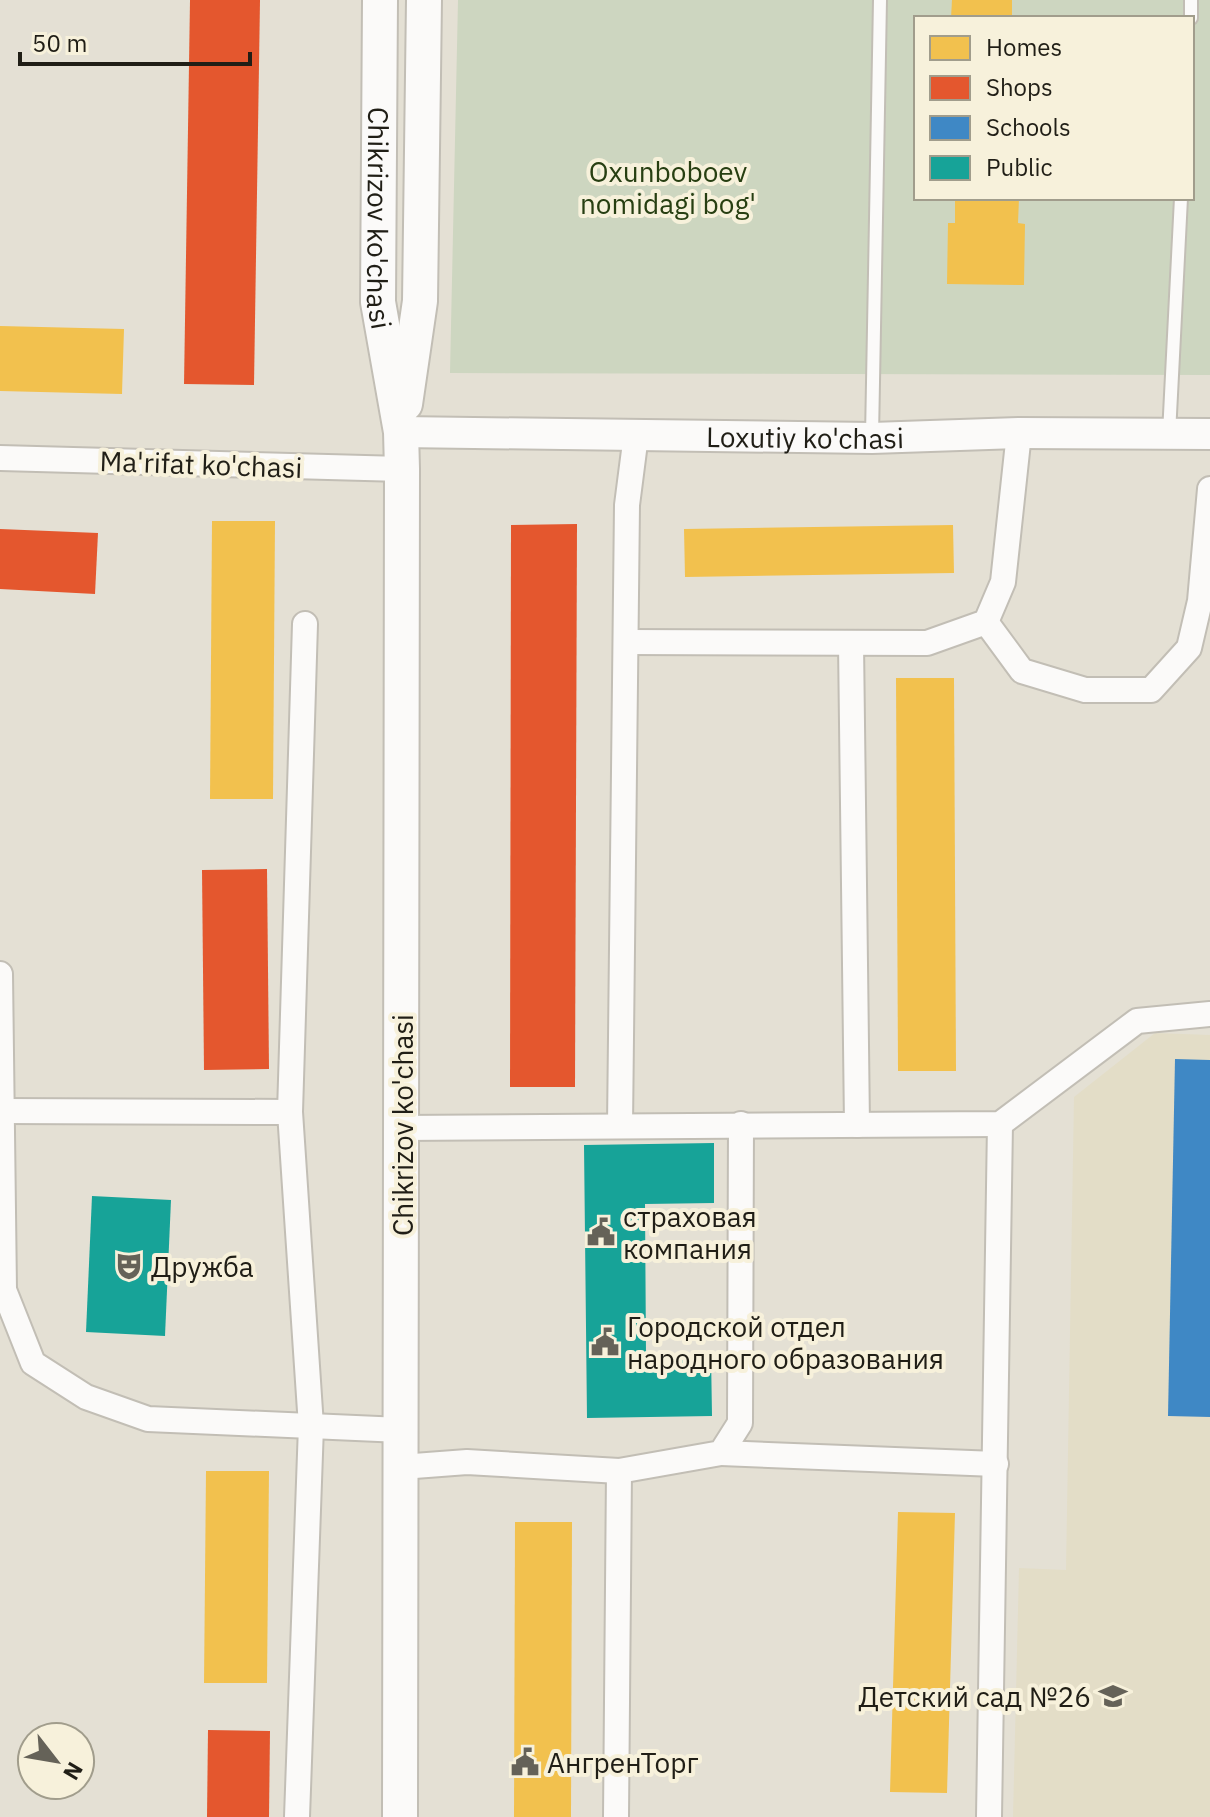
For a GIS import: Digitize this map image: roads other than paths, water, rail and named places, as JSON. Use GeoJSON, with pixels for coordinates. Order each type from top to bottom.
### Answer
{"type":"FeatureCollection","features":[{"type":"Feature","properties":{"kind":"main road","name":"Chikrizov ko'chasi"},"geometry":{"type":"LineString","coordinates":[[380,0],[378,302],[401,432],[402,469],[400,1817]]}},
{"type":"Feature","properties":{"kind":"main road","name":"Chikrizov ko'chasi"},"geometry":{"type":"LineString","coordinates":[[401,432],[420,301],[424,0]]}},
{"type":"Feature","properties":{"kind":"street","name":"Loxutiy ko'chasi"},"geometry":{"type":"LineString","coordinates":[[401,432],[872,438],[1019,433],[1210,434]]}},
{"type":"Feature","properties":{"kind":"street"},"geometry":{"type":"LineString","coordinates":[[626,642],[927,643],[986,622],[1003,582],[1019,433]]}},
{"type":"Feature","properties":{"kind":"street"},"geometry":{"type":"LineString","coordinates":[[620,1126],[627,505],[636,435]]}},
{"type":"Feature","properties":{"kind":"street","name":"Ma'rifat ko'chasi"},"geometry":{"type":"LineString","coordinates":[[0,458],[402,469]]}},
{"type":"Feature","properties":{"kind":"street"},"geometry":{"type":"LineString","coordinates":[[986,622],[1022,671],[1085,690],[1151,690],[1200,648],[1200,601],[1210,489]]}},
{"type":"Feature","properties":{"kind":"street"},"geometry":{"type":"LineString","coordinates":[[297,1817],[311,1426],[290,1112],[305,624]]}},
{"type":"Feature","properties":{"kind":"street"},"geometry":{"type":"LineString","coordinates":[[851,643],[857,1125]]}},
{"type":"Feature","properties":{"kind":"street"},"geometry":{"type":"LineString","coordinates":[[0,974],[4,1290],[33,1363],[86,1397],[148,1419],[401,1430]]}},
{"type":"Feature","properties":{"kind":"street"},"geometry":{"type":"LineString","coordinates":[[402,1128],[1000,1124],[1137,1021],[1210,1014]]}},
{"type":"Feature","properties":{"kind":"street"},"geometry":{"type":"LineString","coordinates":[[2,1111],[290,1112]]}},
{"type":"Feature","properties":{"kind":"street"},"geometry":{"type":"LineString","coordinates":[[721,1453],[740,1423],[741,1124]]}},
{"type":"Feature","properties":{"kind":"street"},"geometry":{"type":"LineString","coordinates":[[989,1817],[1000,1124]]}},
{"type":"Feature","properties":{"kind":"street"},"geometry":{"type":"LineString","coordinates":[[401,1467],[467,1462],[619,1471],[721,1453],[996,1464]]}},
{"type":"Feature","properties":{"kind":"street"},"geometry":{"type":"LineString","coordinates":[[616,1817],[619,1471]]}},
{"type":"Feature","properties":{"kind":"lane"},"geometry":{"type":"LineString","coordinates":[[872,438],[880,0]]}},
{"type":"Feature","properties":{"kind":"lane"},"geometry":{"type":"LineString","coordinates":[[1169,434],[1181,200]]}},
{"type":"Feature","properties":{"kind":"place","name":"страховая компания"},"geometry":{"type":"Point","coordinates":[601,1232]}},
{"type":"Feature","properties":{"kind":"place","name":"Дружба"},"geometry":{"type":"Point","coordinates":[129,1266]}},
{"type":"Feature","properties":{"kind":"place","name":"Городской отдел народного образования"},"geometry":{"type":"Point","coordinates":[605,1342]}},
{"type":"Feature","properties":{"kind":"place","name":"Детский сад №26"},"geometry":{"type":"Point","coordinates":[1113,1696]}},
{"type":"Feature","properties":{"kind":"place","name":"АнгренТорг"},"geometry":{"type":"Point","coordinates":[525,1762]}},
{"type":"Feature","properties":{"kind":"park label","name":"Oxunboboev nomidagi bog'"},"geometry":{"type":"Point","coordinates":[668,187]}}]}
